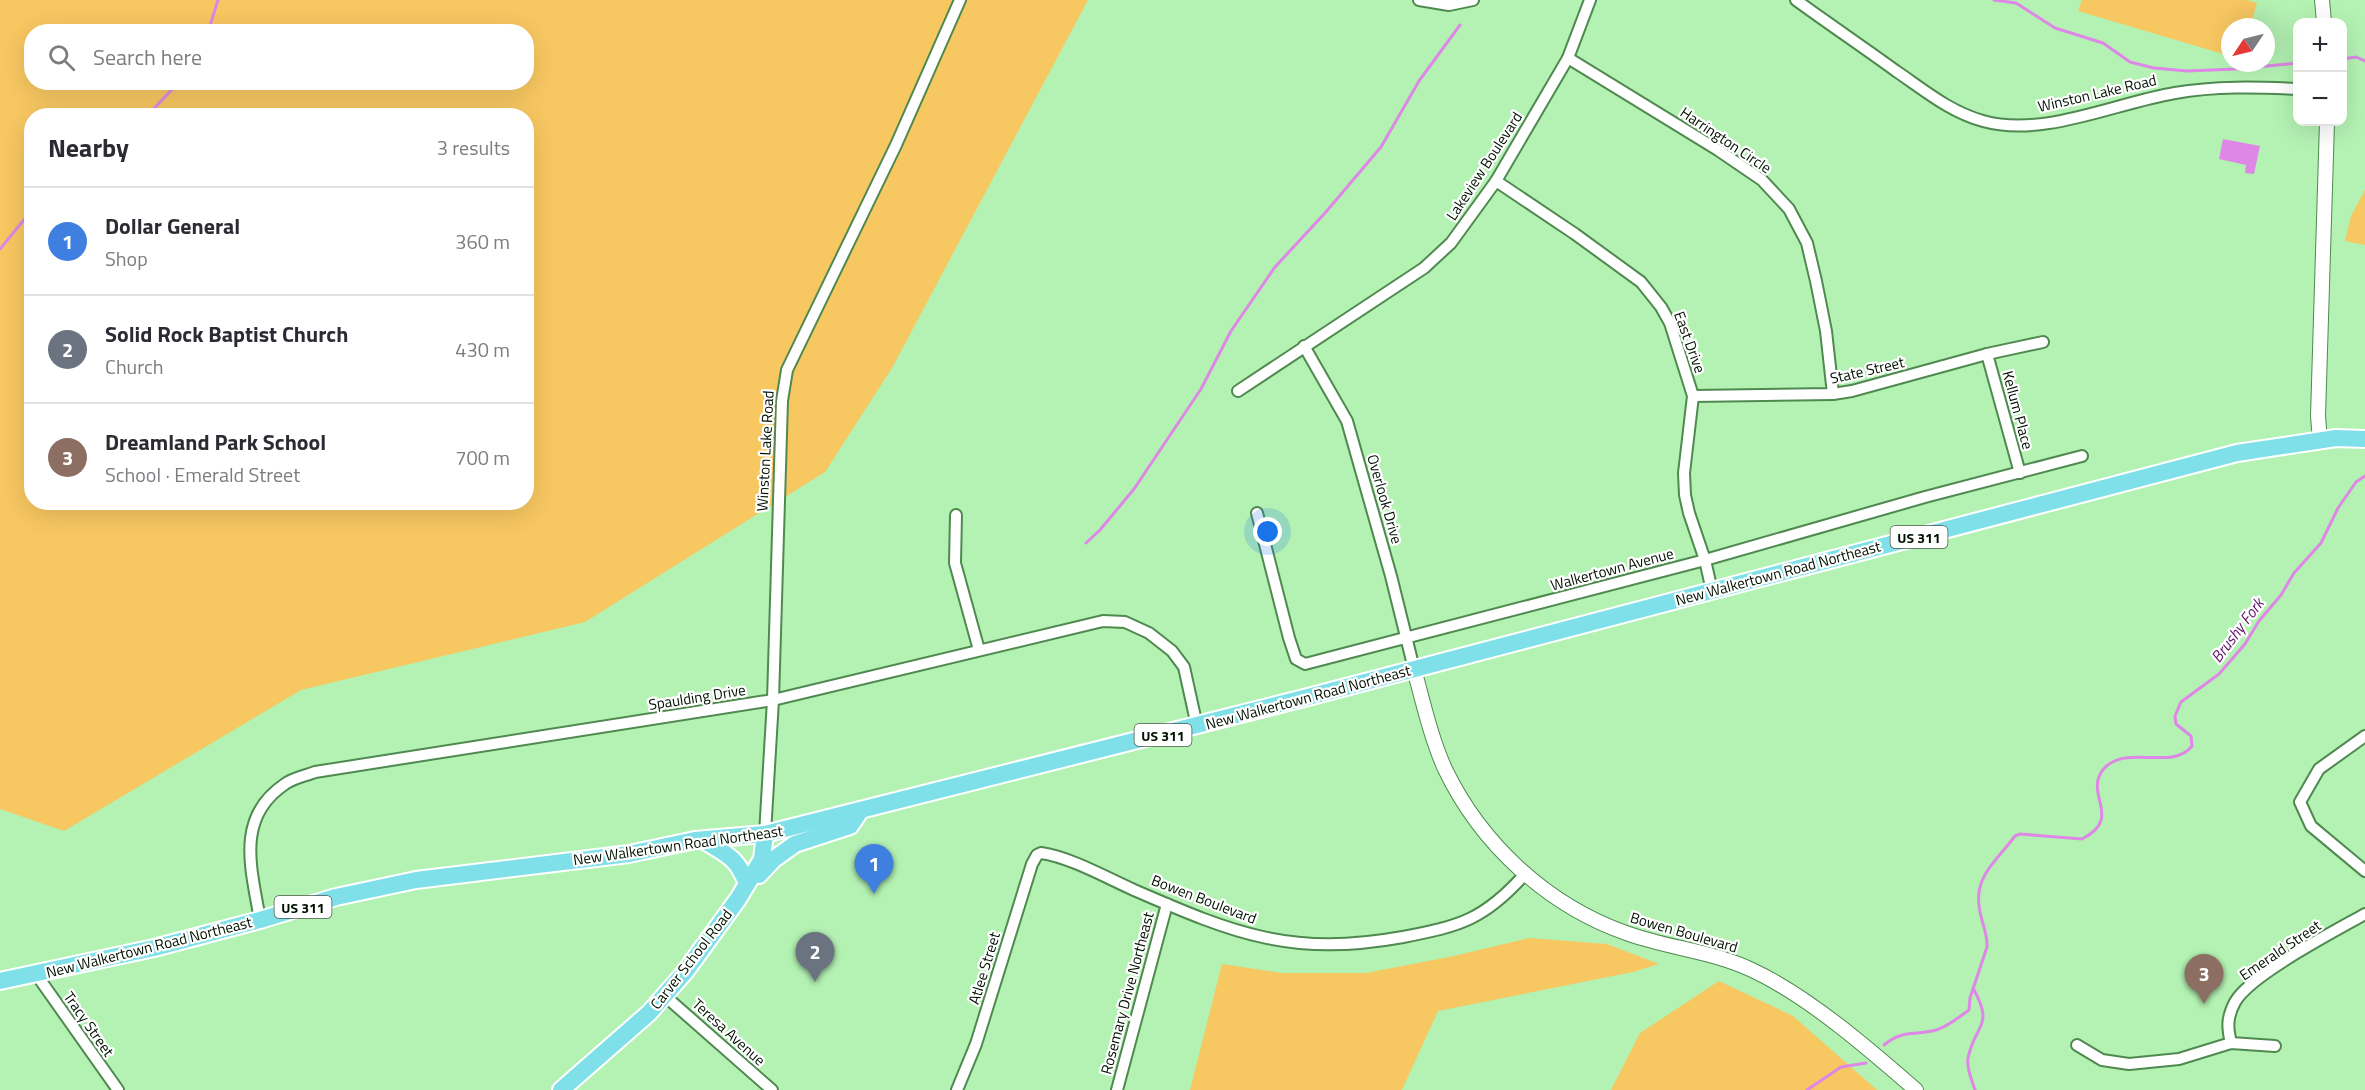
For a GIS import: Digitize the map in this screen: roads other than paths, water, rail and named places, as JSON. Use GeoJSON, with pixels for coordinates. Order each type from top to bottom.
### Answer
{"type":"FeatureCollection","features":[{"type":"Feature","properties":{"kind":"main road","name":"New Walkertown Road Northeast"},"geometry":{"type":"LineString","coordinates":[[0,981],[154,948],[336,897],[416,880],[629,854],[703,840],[765,834],[1197,726],[2237,453],[2337,438],[2365,439]]}},
{"type":"Feature","properties":{"kind":"main road"},"geometry":{"type":"LineString","coordinates":[[703,840],[736,861],[741,867],[747,884],[795,844],[850,826],[861,810]]}},
{"type":"Feature","properties":{"kind":"main road","name":"Carver School Road"},"geometry":{"type":"LineString","coordinates":[[561,1090],[628,1033],[665,996],[747,884],[762,859],[765,834]]}},
{"type":"Feature","properties":{"kind":"street","name":"Winston Lake Road"},"geometry":{"type":"LineString","coordinates":[[765,834],[773,700],[782,401],[787,370],[896,144],[960,0]]}},
{"type":"Feature","properties":{"kind":"street"},"geometry":{"type":"LineString","coordinates":[[1419,0],[1449,5],[1473,0]]}},
{"type":"Feature","properties":{"kind":"street","name":"Lakeview Boulevard"},"geometry":{"type":"LineString","coordinates":[[1238,391],[1424,268],[1451,243],[1496,181],[1568,58],[1590,0]]}},
{"type":"Feature","properties":{"kind":"street","name":"Winston Lake Road"},"geometry":{"type":"LineString","coordinates":[[1796,0],[1935,98],[1967,116],[1998,124],[2048,123],[2199,89],[2293,89]]}},
{"type":"Feature","properties":{"kind":"street"},"geometry":{"type":"LineString","coordinates":[[2322,0],[2324,18]]}},
{"type":"Feature","properties":{"kind":"street","name":"Harrington Circle"},"geometry":{"type":"LineString","coordinates":[[1568,58],[1718,150],[1762,180],[1789,208],[1807,243],[1814,271],[1826,331],[1833,394]]}},
{"type":"Feature","properties":{"kind":"street"},"geometry":{"type":"LineString","coordinates":[[2320,441],[2318,416],[2326,126]]}},
{"type":"Feature","properties":{"kind":"street","name":"East Drive"},"geometry":{"type":"LineString","coordinates":[[1496,181],[1613,260],[1650,292],[1661,307],[1677,340],[1693,396],[1684,473],[1685,495],[1712,591]]}},
{"type":"Feature","properties":{"kind":"street","name":"State Street"},"geometry":{"type":"LineString","coordinates":[[1693,396],[1833,394],[1852,391],[1987,354],[2043,342]]}},
{"type":"Feature","properties":{"kind":"street","name":"Overlook Drive"},"geometry":{"type":"LineString","coordinates":[[1304,346],[1347,421],[1391,576],[1414,669]]}},
{"type":"Feature","properties":{"kind":"street","name":"Kellum Place"},"geometry":{"type":"LineString","coordinates":[[1987,354],[2020,473]]}},
{"type":"Feature","properties":{"kind":"street","name":"Walkertown Avenue"},"geometry":{"type":"LineString","coordinates":[[1257,513],[1296,659],[1300,663],[1309,664],[1705,560],[1925,497],[2082,456]]}},
{"type":"Feature","properties":{"kind":"street"},"geometry":{"type":"LineString","coordinates":[[956,515],[955,563],[979,650]]}},
{"type":"Feature","properties":{"kind":"street","name":"Spaulding Drive"},"geometry":{"type":"LineString","coordinates":[[260,920],[248,850],[253,825],[264,802],[286,783],[315,772],[773,700],[1103,621],[1125,622],[1149,633],[1172,651],[1184,667],[1197,726]]}},
{"type":"Feature","properties":{"kind":"street","name":"Bowen Boulevard"},"geometry":{"type":"LineString","coordinates":[[1414,669],[1440,756],[1456,789],[1485,832],[1525,874],[1564,902],[1610,927],[1650,941],[1725,959],[1772,979],[1819,1011],[1916,1090]]}},
{"type":"Feature","properties":{"kind":"street"},"geometry":{"type":"LineString","coordinates":[[2365,736],[2319,769],[2300,802],[2311,826],[2365,871]]}},
{"type":"Feature","properties":{"kind":"street","name":"Bowen Boulevard"},"geometry":{"type":"LineString","coordinates":[[1037,855],[1045,854],[1071,862],[1214,924],[1252,936],[1292,944],[1342,945],[1438,931],[1462,923],[1494,905],[1525,874]]}},
{"type":"Feature","properties":{"kind":"street","name":"Atlee Street"},"geometry":{"type":"LineString","coordinates":[[957,1090],[976,1044],[1032,864],[1037,855]]}},
{"type":"Feature","properties":{"kind":"street","name":"Rosemary Drive Northeast"},"geometry":{"type":"LineString","coordinates":[[1117,1090],[1167,904]]}},
{"type":"Feature","properties":{"kind":"street","name":"Emerald Street"},"geometry":{"type":"LineString","coordinates":[[2231,1042],[2227,1025],[2234,1003],[2240,995],[2267,973],[2365,914]]}},
{"type":"Feature","properties":{"kind":"street","name":"Tracy Street"},"geometry":{"type":"LineString","coordinates":[[36,975],[118,1090]]}},
{"type":"Feature","properties":{"kind":"street","name":"Teresa Avenue"},"geometry":{"type":"LineString","coordinates":[[665,996],[771,1090]]}},
{"type":"Feature","properties":{"kind":"street"},"geometry":{"type":"LineString","coordinates":[[2077,1045],[2102,1060],[2129,1064],[2179,1059],[2231,1042],[2276,1046]]}},
{"type":"Feature","properties":{"kind":"waterway"},"geometry":{"type":"LineString","coordinates":[[210,24],[218,0]]}},
{"type":"Feature","properties":{"kind":"waterway"},"geometry":{"type":"LineString","coordinates":[[1994,0],[2016,3],[2055,28],[2103,43],[2130,62],[2154,68],[2187,71],[2293,63]]}},
{"type":"Feature","properties":{"kind":"waterway"},"geometry":{"type":"LineString","coordinates":[[1086,543],[1100,530],[1134,489],[1201,389],[1231,331],[1275,267],[1381,147],[1419,81],[1460,25]]}},
{"type":"Feature","properties":{"kind":"waterway"},"geometry":{"type":"LineString","coordinates":[[2347,58],[2356,57],[2365,61]]}},
{"type":"Feature","properties":{"kind":"waterway"},"geometry":{"type":"LineString","coordinates":[[155,108],[171,90]]}},
{"type":"Feature","properties":{"kind":"waterway"},"geometry":{"type":"LineString","coordinates":[[0,249],[24,220]]}},
{"type":"Feature","properties":{"kind":"waterway","name":"Brushy Fork"},"geometry":{"type":"LineString","coordinates":[[1884,1045],[1903,1035],[1941,1028],[1969,1010],[1970,998],[1987,947],[1979,894],[1984,876],[2015,836],[2020,834],[2082,839],[2094,831],[2102,815],[2097,789],[2098,780],[2102,771],[2111,763],[2134,757],[2172,757],[2192,746],[2191,736],[2176,724],[2175,716],[2181,702],[2219,674],[2245,644],[2294,573],[2321,543],[2338,508],[2356,482],[2365,476]]}},
{"type":"Feature","properties":{"kind":"waterway"},"geometry":{"type":"LineString","coordinates":[[1973,988],[1983,1018],[1968,1058],[1975,1090]]}},
{"type":"Feature","properties":{"kind":"waterway","name":"Brushy Fork"},"geometry":{"type":"LineString","coordinates":[[1807,1090],[1841,1067],[1866,1063]]}},
{"type":"Feature","properties":{"kind":"place","name":"Dollar General"},"geometry":{"type":"Point","coordinates":[874,894]}},
{"type":"Feature","properties":{"kind":"place","name":"Solid Rock Baptist Church"},"geometry":{"type":"Point","coordinates":[815,982]}},
{"type":"Feature","properties":{"kind":"place","name":"Dreamland Park School"},"geometry":{"type":"Point","coordinates":[2204,1004]}}]}
